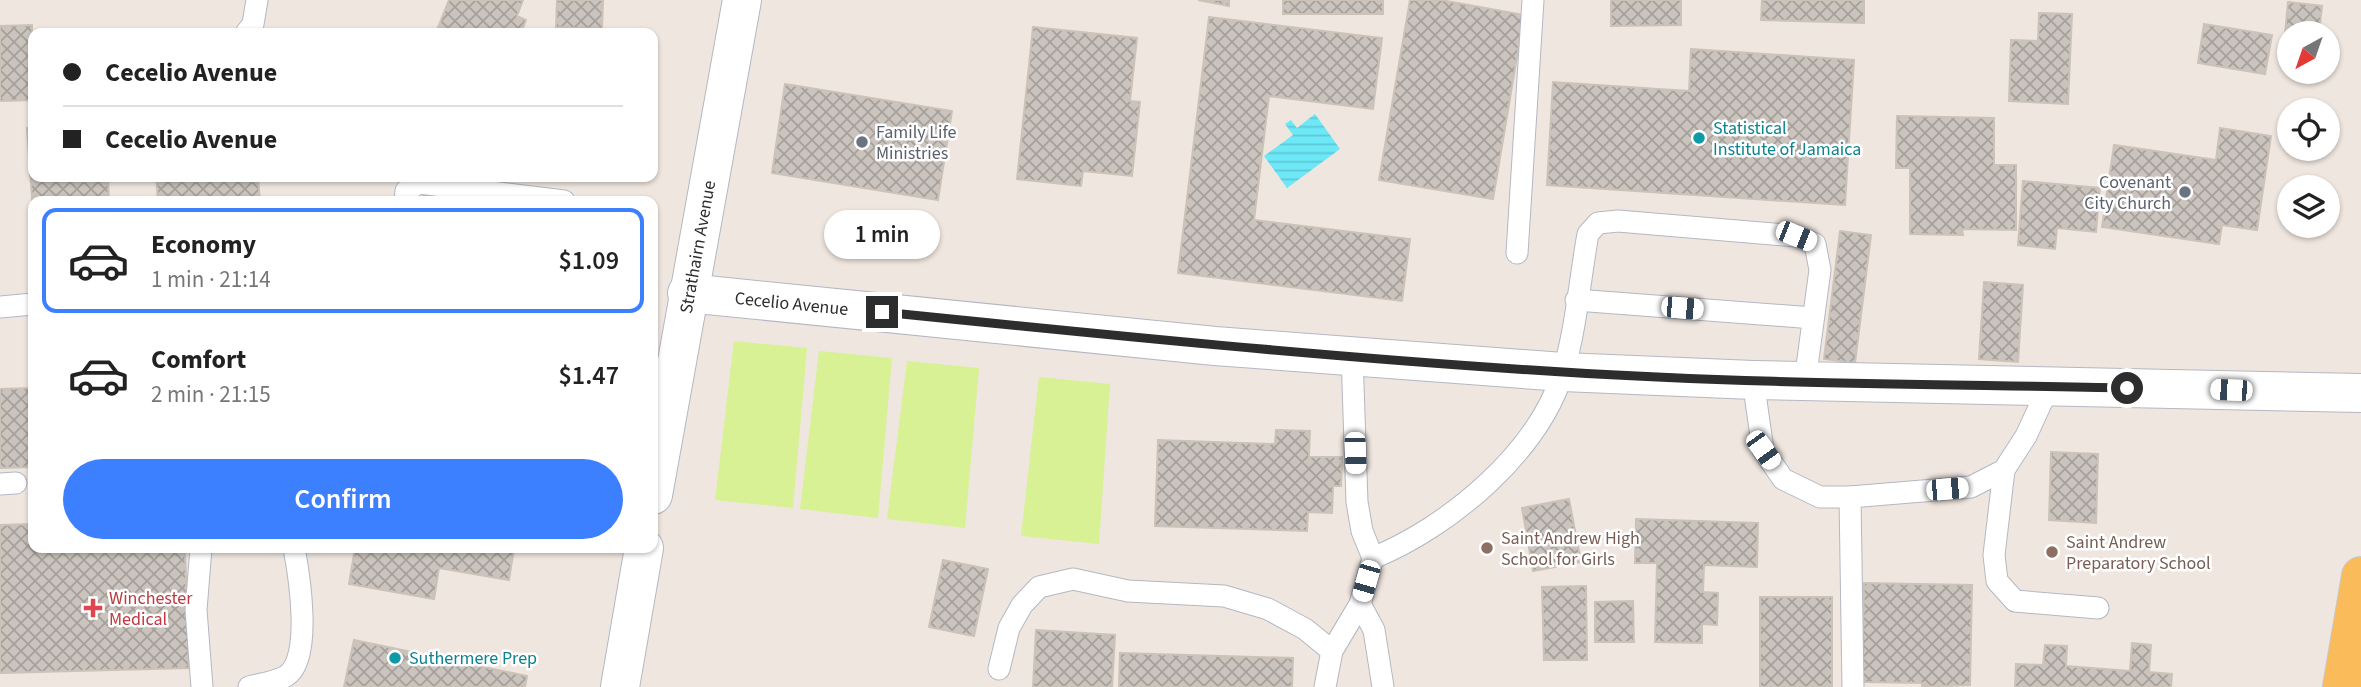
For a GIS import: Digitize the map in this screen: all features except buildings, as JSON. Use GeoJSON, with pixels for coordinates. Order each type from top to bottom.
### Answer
{"type":"FeatureCollection","features":[{"type":"Feature","properties":{"kind":"main road"},"geometry":{"type":"LineString","coordinates":[[2342,687],[2361,576]]}},
{"type":"Feature","properties":{"kind":"street","name":"Strathairn Avenue"},"geometry":{"type":"LineString","coordinates":[[658,434],[664,360],[687,293],[742,0]]}},
{"type":"Feature","properties":{"kind":"street","name":"Cecelio Avenue"},"geometry":{"type":"LineString","coordinates":[[687,293],[1215,346],[1563,372],[1753,380],[2361,393]]}},
{"type":"Feature","properties":{"kind":"street"},"geometry":{"type":"LineString","coordinates":[[620,687],[643,553]]}},
{"type":"Feature","properties":{"kind":"lane"},"geometry":{"type":"LineString","coordinates":[[250,28],[257,0]]}},
{"type":"Feature","properties":{"kind":"lane"},"geometry":{"type":"LineString","coordinates":[[1517,253],[1533,0]]}},
{"type":"Feature","properties":{"kind":"lane"},"geometry":{"type":"LineString","coordinates":[[406,196],[406,191],[419,183],[524,196]]}},
{"type":"Feature","properties":{"kind":"lane"},"geometry":{"type":"LineString","coordinates":[[1373,558],[1420,535],[1498,475],[1538,424],[1563,372],[1588,234],[1598,223],[1618,221],[1796,236],[1815,244],[1820,270],[1805,381]]}},
{"type":"Feature","properties":{"kind":"lane"},"geometry":{"type":"LineString","coordinates":[[1576,300],[1813,318]]}},
{"type":"Feature","properties":{"kind":"lane"},"geometry":{"type":"LineString","coordinates":[[0,307],[28,304]]}},
{"type":"Feature","properties":{"kind":"lane"},"geometry":{"type":"LineString","coordinates":[[1325,687],[1332,651],[1360,604],[1373,558],[1362,531],[1357,502],[1352,355]]}},
{"type":"Feature","properties":{"kind":"lane"},"geometry":{"type":"LineString","coordinates":[[1753,380],[1763,450],[1783,478],[1820,497],[1971,487],[2004,470]]}},
{"type":"Feature","properties":{"kind":"lane"},"geometry":{"type":"LineString","coordinates":[[2049,386],[2026,436],[2004,470],[1994,555],[1997,581],[2015,601],[2098,608]]}},
{"type":"Feature","properties":{"kind":"lane"},"geometry":{"type":"LineString","coordinates":[[1850,497],[1853,687]]}},
{"type":"Feature","properties":{"kind":"lane"},"geometry":{"type":"LineString","coordinates":[[201,553],[196,610],[202,687]]}},
{"type":"Feature","properties":{"kind":"lane"},"geometry":{"type":"LineString","coordinates":[[248,687],[287,675],[299,660],[302,590],[295,553]]}},
{"type":"Feature","properties":{"kind":"lane"},"geometry":{"type":"LineString","coordinates":[[999,669],[1009,628],[1022,606],[1039,587],[1073,579],[1128,591],[1235,600],[1268,609],[1304,629],[1332,651]]}},
{"type":"Feature","properties":{"kind":"lane"},"geometry":{"type":"LineString","coordinates":[[1360,604],[1374,630],[1383,687]]}},
{"type":"Feature","properties":{"kind":"green space"},"geometry":{"type":"Polygon","coordinates":[[[734,341],[807,348],[793,508],[715,500],[734,341]]]}},
{"type":"Feature","properties":{"kind":"green space"},"geometry":{"type":"Polygon","coordinates":[[[819,351],[892,358],[878,518],[800,509],[819,351]]]}},
{"type":"Feature","properties":{"kind":"green space"},"geometry":{"type":"Polygon","coordinates":[[[907,361],[979,368],[965,528],[887,519],[907,361]]]}},
{"type":"Feature","properties":{"kind":"green space"},"geometry":{"type":"Polygon","coordinates":[[[1039,377],[1110,384],[1099,544],[1021,536],[1039,377]]]}},
{"type":"Feature","properties":{"kind":"water"},"geometry":{"type":"Polygon","coordinates":[[[1315,114],[1340,149],[1287,188],[1264,156],[1293,135],[1285,124],[1291,120],[1297,128],[1315,114]]]}},
{"type":"Feature","properties":{"kind":"place","name":"Statistical Institute of Jamaica"},"geometry":{"type":"Point","coordinates":[1699,138]}},
{"type":"Feature","properties":{"kind":"place","name":"Family Life Ministries"},"geometry":{"type":"Point","coordinates":[862,142]}},
{"type":"Feature","properties":{"kind":"place","name":"Covenant City Church"},"geometry":{"type":"Point","coordinates":[2185,192]}},
{"type":"Feature","properties":{"kind":"place","name":"Saint Andrew High School for Girls"},"geometry":{"type":"Point","coordinates":[1487,548]}},
{"type":"Feature","properties":{"kind":"place","name":"Saint Andrew Preparatory School"},"geometry":{"type":"Point","coordinates":[2052,552]}},
{"type":"Feature","properties":{"kind":"place","name":"Winchester Medical"},"geometry":{"type":"Point","coordinates":[93,608]}},
{"type":"Feature","properties":{"kind":"place","name":"Suthermere Prep"},"geometry":{"type":"Point","coordinates":[395,658]}},
{"type":"Feature","properties":{"kind":"route"},"geometry":{"type":"LineString","coordinates":[[882,312],[1215,346],[1563,372],[1753,380],[2127,388]]}}]}
